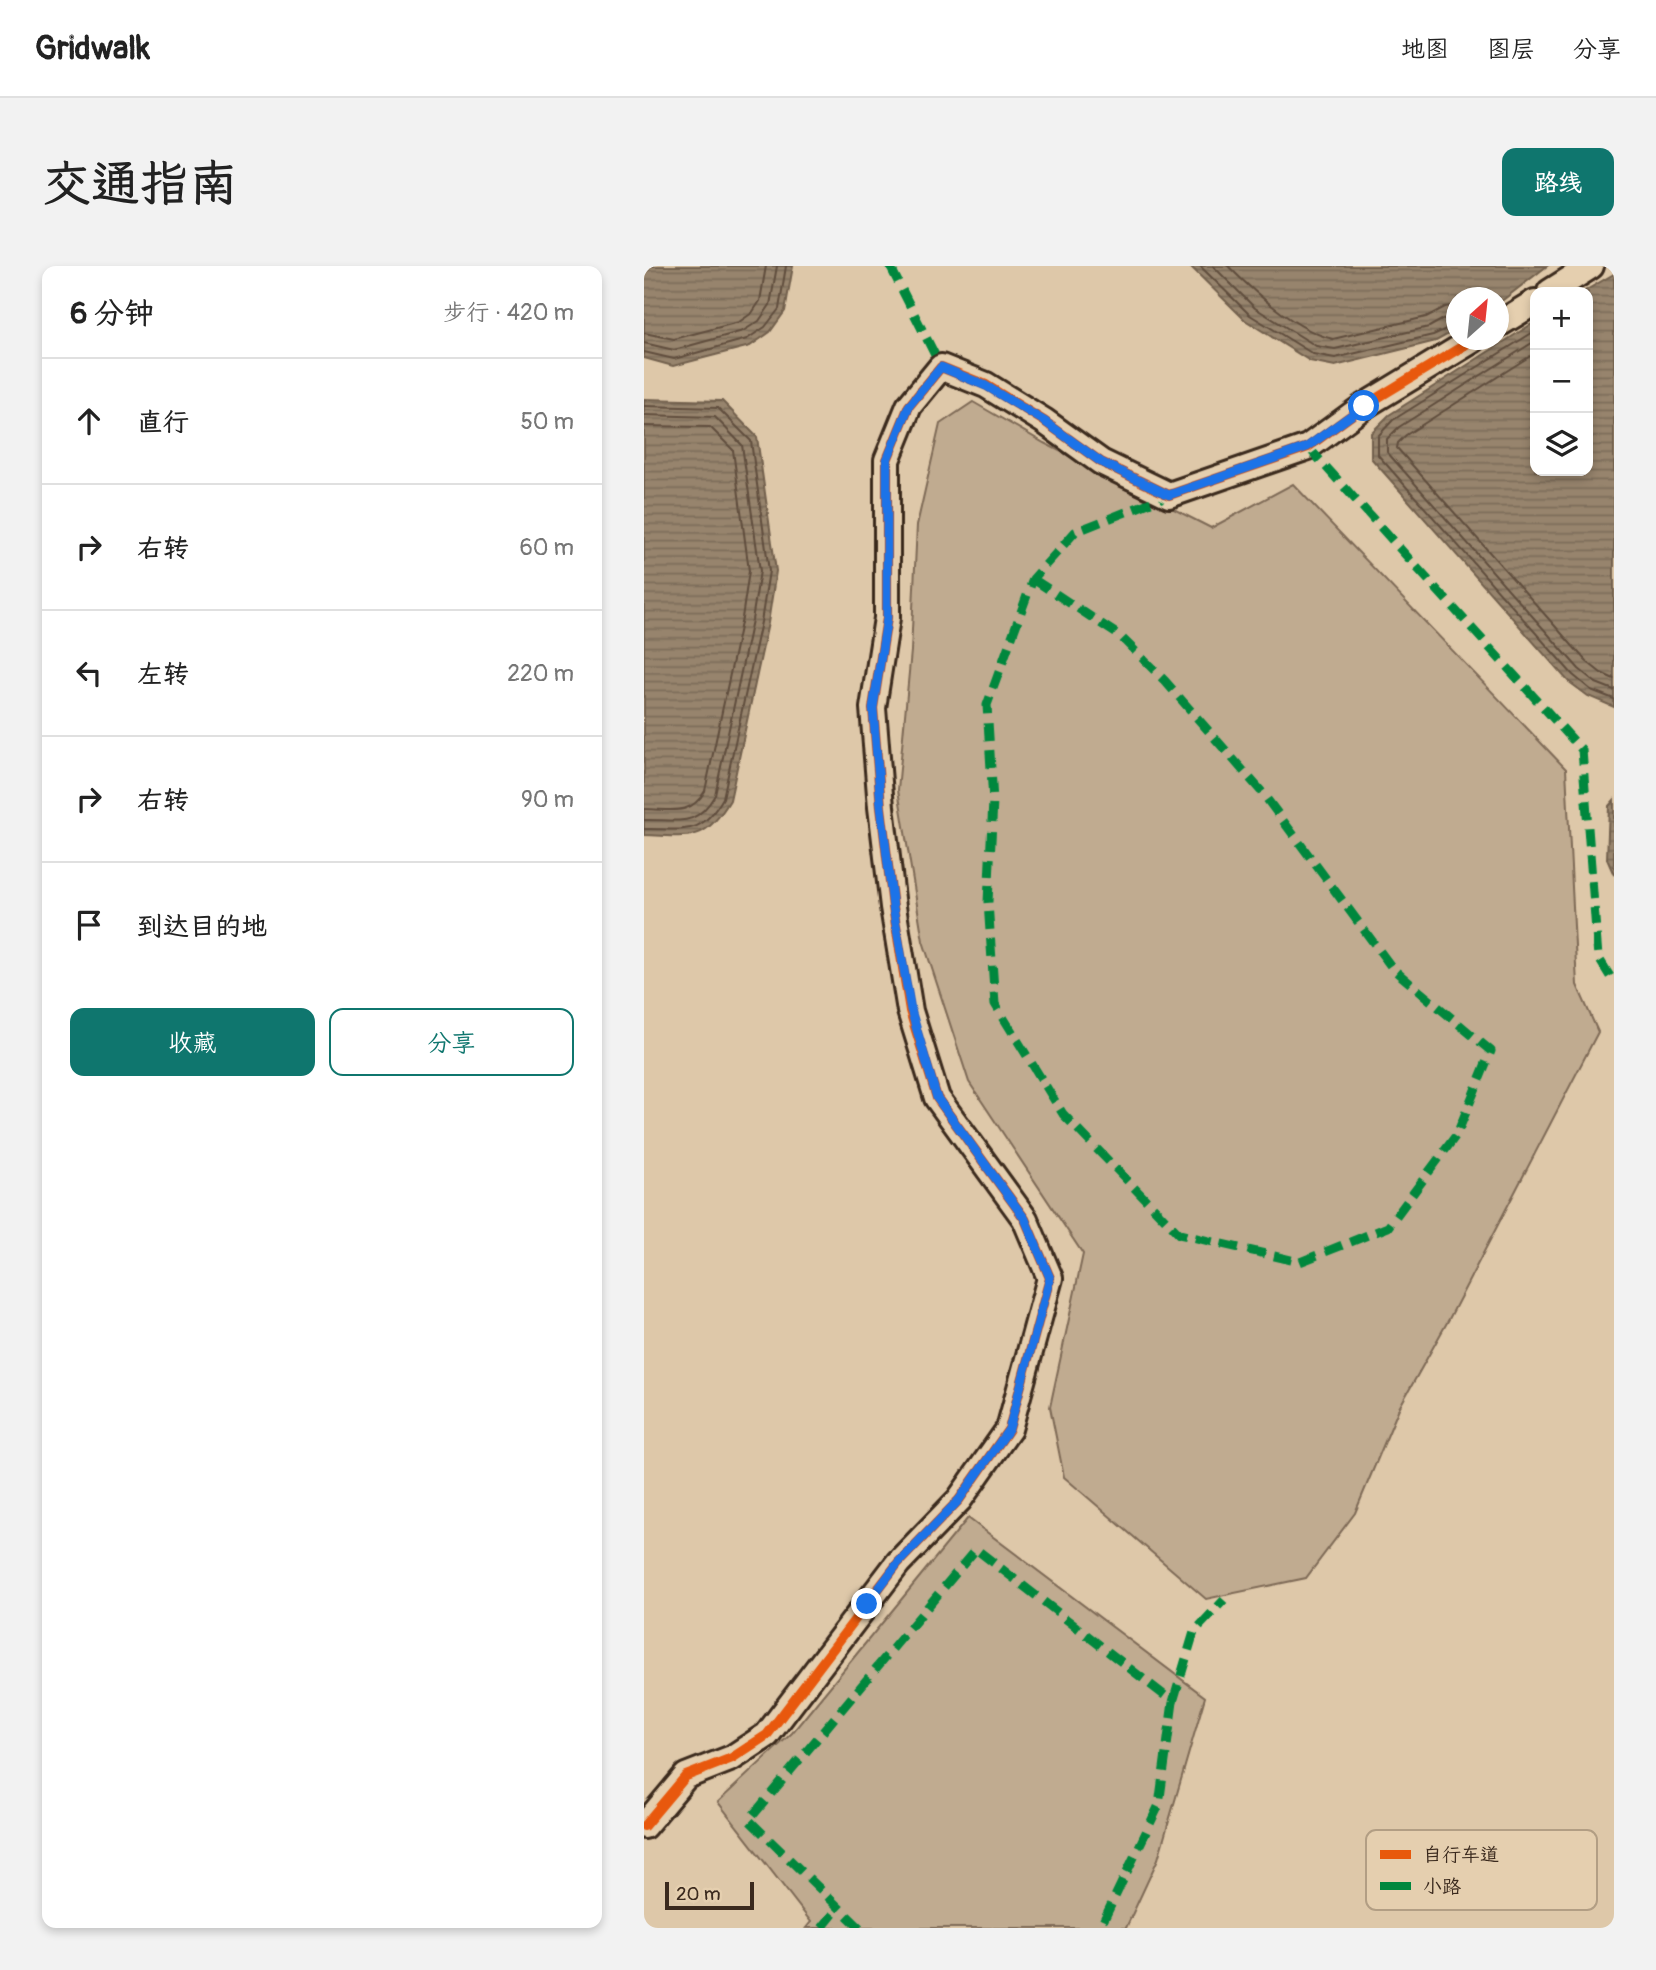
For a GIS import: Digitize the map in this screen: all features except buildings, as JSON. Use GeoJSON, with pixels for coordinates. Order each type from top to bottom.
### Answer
{"type":"FeatureCollection","features":[{"type":"Feature","properties":{"kind":"street"},"geometry":{"type":"LineString","coordinates":[[1558,287],[1591,266]]}},
{"type":"Feature","properties":{"kind":"street"},"geometry":{"type":"LineString","coordinates":[[1509,318],[1530,305]]}},
{"type":"Feature","properties":{"kind":"street"},"geometry":{"type":"LineString","coordinates":[[644,1826],[686,1776],[732,1758],[767,1735],[898,1563],[959,1500],[1009,1429],[1050,1278],[1025,1219],[937,1098],[911,1010],[893,907],[873,708],[887,618],[887,460],[909,406],[941,367],[986,386],[1044,421],[1101,462],[1169,495],[1307,447],[1364,406],[1456,350]]}},
{"type":"Feature","properties":{"kind":"shaded area"},"geometry":{"type":"Polygon","coordinates":[[[973,402],[1044,443],[1211,528],[1293,484],[1566,769],[1577,985],[1598,1032],[1449,1319],[1399,1408],[1355,1513],[1306,1578],[1206,1599],[1064,1477],[1050,1407],[1083,1254],[969,1082],[923,941],[898,790],[911,651],[917,525],[940,424],[973,402]]]}},
{"type":"Feature","properties":{"kind":"shaded area"},"geometry":{"type":"Polygon","coordinates":[[[968,1518],[1205,1697],[1158,1859],[1126,1928],[806,1928],[811,1922],[718,1802],[792,1733],[968,1518]]]}},
{"type":"Feature","properties":{"kind":"water"},"geometry":{"type":"Polygon","coordinates":[[[644,266],[793,266],[785,311],[770,332],[750,346],[673,366],[644,358],[644,266]]]}},
{"type":"Feature","properties":{"kind":"water"},"geometry":{"type":"Polygon","coordinates":[[[1190,266],[1547,266],[1509,295],[1509,287],[1446,287],[1446,336],[1436,341],[1335,366],[1310,361],[1245,320],[1190,266]]]}},
{"type":"Feature","properties":{"kind":"water"},"geometry":{"type":"Polygon","coordinates":[[[1614,274],[1614,707],[1588,696],[1568,681],[1371,458],[1371,433],[1389,415],[1491,350],[1509,350],[1509,339],[1530,325],[1530,476],[1593,476],[1592,287],[1614,274]]]}},
{"type":"Feature","properties":{"kind":"water"},"geometry":{"type":"Polygon","coordinates":[[[644,399],[722,401],[757,437],[776,571],[768,623],[730,800],[712,824],[703,831],[685,836],[644,835],[644,399]]]}},
{"type":"Feature","properties":{"kind":"water"},"geometry":{"type":"Polygon","coordinates":[[[1614,800],[1614,875],[1607,859],[1609,806],[1614,800]]]}},
{"type":"Feature","properties":{"kind":"marked path"},"geometry":{"type":"LineString","coordinates":[[890,266],[941,367]]}},
{"type":"Feature","properties":{"kind":"marked path"},"geometry":{"type":"LineString","coordinates":[[1308,447],[1582,750],[1598,957],[1614,983]]}},
{"type":"Feature","properties":{"kind":"marked path"},"geometry":{"type":"LineString","coordinates":[[1033,579],[1120,636],[1165,681],[1261,791],[1393,969],[1491,1051],[1457,1134],[1388,1227],[1300,1262],[1179,1234],[1063,1114],[995,1004],[988,902],[993,801],[987,705],[1033,579],[1075,532],[1169,495]]}},
{"type":"Feature","properties":{"kind":"marked path"},"geometry":{"type":"LineString","coordinates":[[860,1928],[749,1820],[976,1549],[1173,1702],[1159,1805],[1100,1928]]}},
{"type":"Feature","properties":{"kind":"marked path"},"geometry":{"type":"LineString","coordinates":[[1173,1702],[1194,1632],[1224,1600]]}},
{"type":"Feature","properties":{"kind":"marked path"},"geometry":{"type":"LineString","coordinates":[[822,1928],[839,1907]]}},
{"type":"Feature","properties":{"kind":"cycle path"},"geometry":{"type":"LineString","coordinates":[[644,1826],[686,1776],[732,1758],[767,1735],[898,1563],[959,1500],[1009,1429],[1050,1278],[1025,1219],[937,1098],[910,1011],[893,907],[873,708],[887,618],[887,460],[909,406],[941,367],[986,385],[1044,421],[1101,462],[1169,495],[1308,447],[1364,406],[1456,350]]}},
{"type":"Feature","properties":{"kind":"route"},"geometry":{"type":"LineString","coordinates":[[867,1604],[898,1563],[959,1500],[1009,1429],[1050,1278],[1025,1219],[937,1098],[911,1010],[893,907],[873,708],[887,618],[887,460],[909,406],[941,367],[986,386],[1044,421],[1101,462],[1169,495],[1307,447],[1364,406]]}}]}
